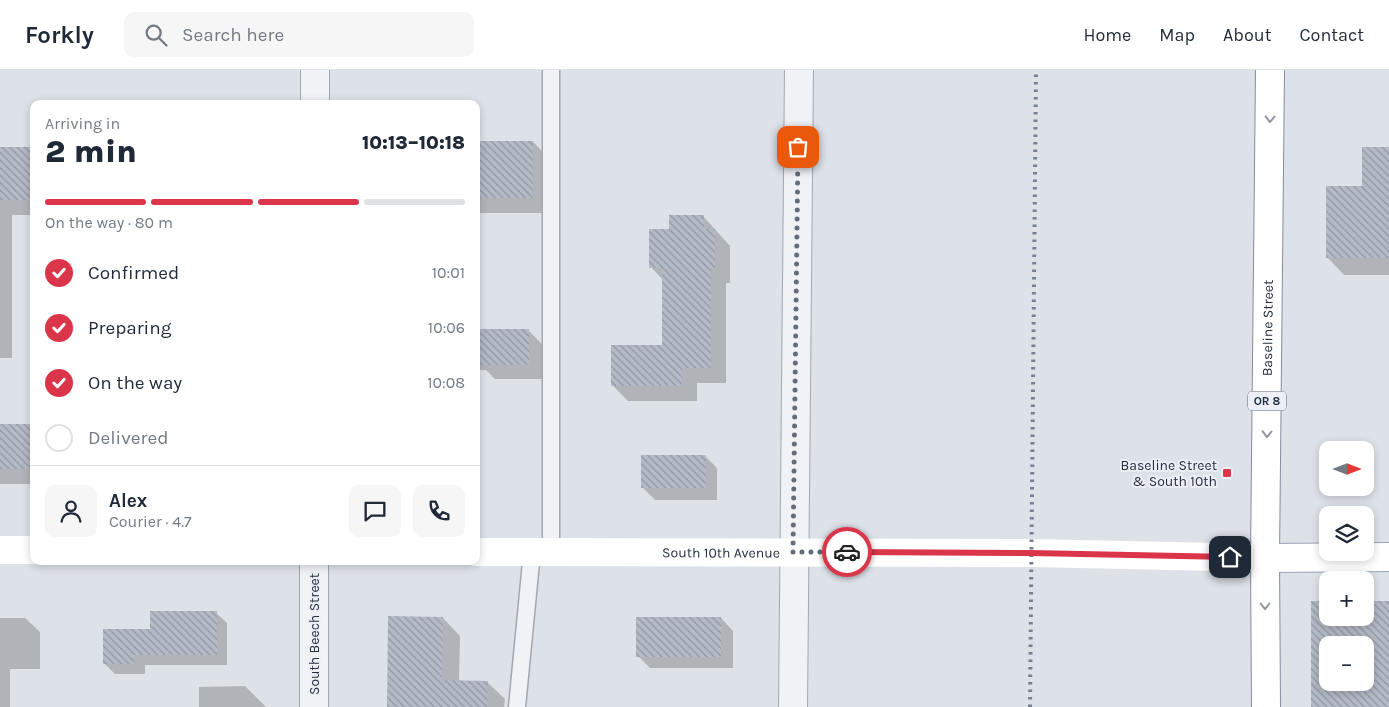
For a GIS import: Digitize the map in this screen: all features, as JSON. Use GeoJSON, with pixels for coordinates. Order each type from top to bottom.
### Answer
{"type":"FeatureCollection","features":[{"type":"Feature","properties":{"kind":"main road","name":"Baseline Street"},"geometry":{"type":"LineString","coordinates":[[1266,707],[1265,558],[1270,70]]}},
{"type":"Feature","properties":{"kind":"main road"},"geometry":{"type":"LineString","coordinates":[[0,550],[30,550]]}},
{"type":"Feature","properties":{"kind":"main road","name":"South 10th Avenue"},"geometry":{"type":"LineString","coordinates":[[480,552],[1031,553],[1265,558],[1389,557]]}},
{"type":"Feature","properties":{"kind":"street"},"geometry":{"type":"LineString","coordinates":[[315,70],[315,100]]}},
{"type":"Feature","properties":{"kind":"street"},"geometry":{"type":"LineString","coordinates":[[793,707],[793,552],[800,70]]}},
{"type":"Feature","properties":{"kind":"street","name":"South Beech Street"},"geometry":{"type":"LineString","coordinates":[[314,565],[314,707]]}},
{"type":"Feature","properties":{"kind":"lane"},"geometry":{"type":"LineString","coordinates":[[517,707],[542,552],[551,70]]}},
{"type":"Feature","properties":{"kind":"building"},"geometry":{"type":"Polygon","coordinates":[[[480,141],[533,141],[533,198],[480,198],[480,141]]]}},
{"type":"Feature","properties":{"kind":"building"},"geometry":{"type":"Polygon","coordinates":[[[0,147],[30,147],[30,200],[0,200],[0,147]]]}},
{"type":"Feature","properties":{"kind":"building"},"geometry":{"type":"Polygon","coordinates":[[[1362,147],[1389,147],[1389,258],[1326,258],[1326,186],[1362,186],[1362,147]]]}},
{"type":"Feature","properties":{"kind":"building"},"geometry":{"type":"Polygon","coordinates":[[[669,215],[704,215],[704,229],[715,229],[715,268],[711,268],[711,368],[682,368],[682,386],[611,386],[611,345],[662,345],[662,268],[649,268],[649,229],[669,229],[669,215]]]}},
{"type":"Feature","properties":{"kind":"building"},"geometry":{"type":"Polygon","coordinates":[[[480,329],[529,329],[529,365],[480,365],[480,329]]]}},
{"type":"Feature","properties":{"kind":"building"},"geometry":{"type":"Polygon","coordinates":[[[0,424],[30,424],[30,469],[0,469],[0,424]]]}},
{"type":"Feature","properties":{"kind":"building"},"geometry":{"type":"Polygon","coordinates":[[[641,455],[706,455],[706,488],[641,488],[641,455]]]}},
{"type":"Feature","properties":{"kind":"building"},"geometry":{"type":"Polygon","coordinates":[[[1311,601],[1319,601],[1319,626],[1374,626],[1374,601],[1389,601],[1389,707],[1311,707],[1311,601]]]}},
{"type":"Feature","properties":{"kind":"building"},"geometry":{"type":"Polygon","coordinates":[[[150,611],[217,611],[217,655],[134,655],[134,664],[103,664],[103,629],[150,629],[150,611]]]}},
{"type":"Feature","properties":{"kind":"building"},"geometry":{"type":"Polygon","coordinates":[[[388,616],[443,617],[442,680],[488,681],[487,707],[387,707],[388,616]]]}},
{"type":"Feature","properties":{"kind":"building"},"geometry":{"type":"Polygon","coordinates":[[[636,617],[721,617],[721,657],[636,657],[636,617]]]}},
{"type":"Feature","properties":{"kind":"railway"},"geometry":{"type":"LineString","coordinates":[[1030,707],[1036,70]]}},
{"type":"Feature","properties":{"kind":"way so far"},"geometry":{"type":"LineString","coordinates":[[798,147],[793,552],[847,552]]}},
{"type":"Feature","properties":{"kind":"place","name":"Baseline Street & South 10th"},"geometry":{"type":"Point","coordinates":[1227,473]}},
{"type":"Feature","properties":{"kind":"route"},"geometry":{"type":"LineString","coordinates":[[847,552],[1230,557]]}}]}
